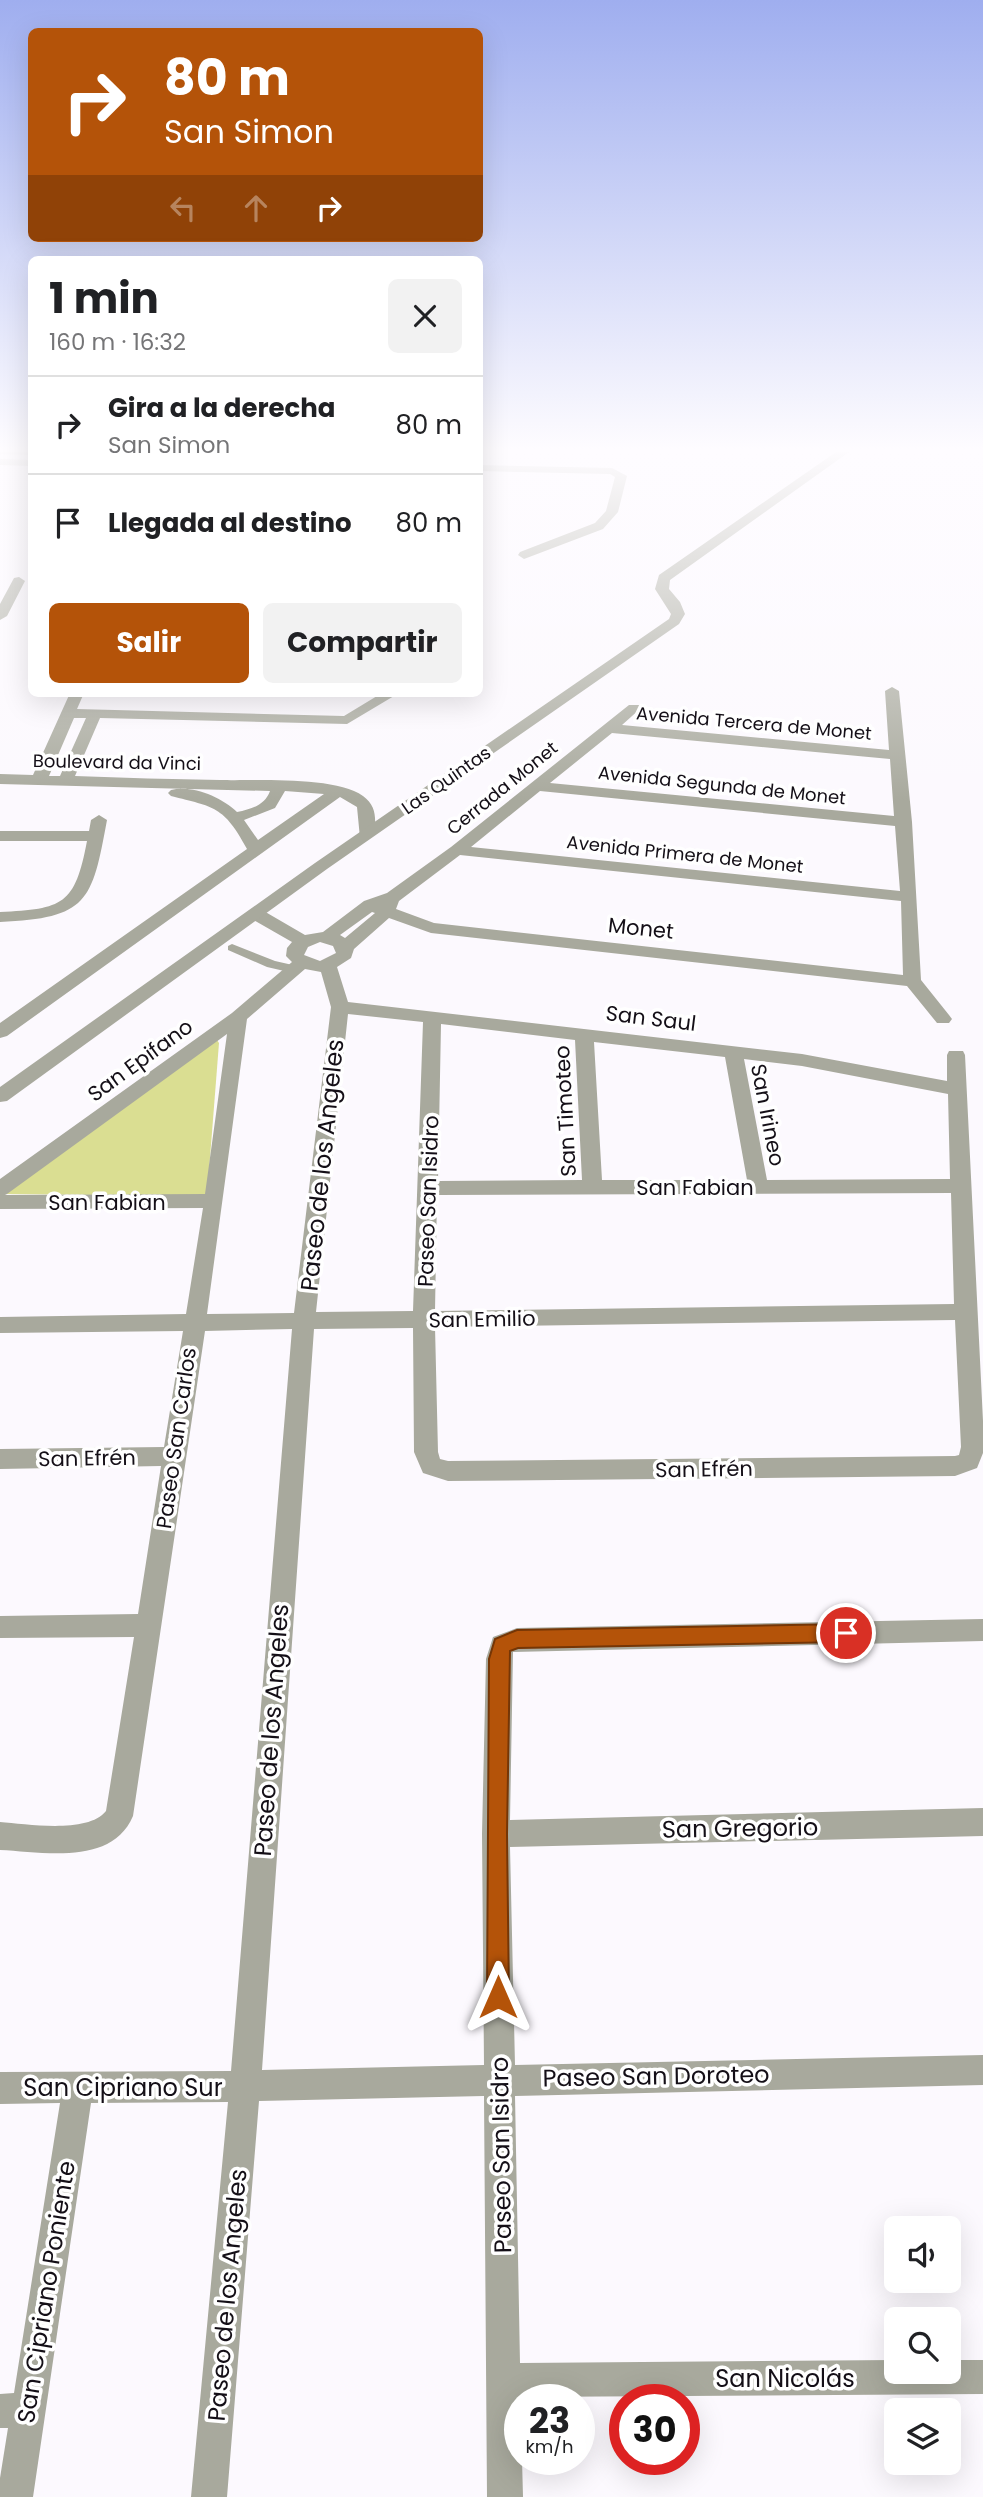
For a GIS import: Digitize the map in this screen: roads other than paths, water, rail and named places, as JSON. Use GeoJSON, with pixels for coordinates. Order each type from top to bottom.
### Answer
{"type":"FeatureCollection","features":[{"type":"Feature","properties":{"kind":"street","name":"Las Quintas"},"geometry":{"type":"LineString","coordinates":[[0,1096],[256,914],[367,826],[674,621],[678,614],[673,602],[662,589],[664,578],[677,569]]}},
{"type":"Feature","properties":{"kind":"street"},"geometry":{"type":"LineString","coordinates":[[0,616],[5,598],[19,581]]}},
{"type":"Feature","properties":{"kind":"street"},"geometry":{"type":"LineString","coordinates":[[892,691],[904,822],[912,981],[943,1019]]}},
{"type":"Feature","properties":{"kind":"street"},"geometry":{"type":"LineString","coordinates":[[39,780],[75,697]]}},
{"type":"Feature","properties":{"kind":"street"},"geometry":{"type":"LineString","coordinates":[[68,713],[347,720],[385,697]]}},
{"type":"Feature","properties":{"kind":"street","name":"Cerrada Monet"},"geometry":{"type":"LineString","coordinates":[[317,961],[634,708]]}},
{"type":"Feature","properties":{"kind":"street"},"geometry":{"type":"LineString","coordinates":[[66,780],[94,715]]}},
{"type":"Feature","properties":{"kind":"street","name":"Avenida Tercera de Monet"},"geometry":{"type":"LineString","coordinates":[[607,728],[898,755]]}},
{"type":"Feature","properties":{"kind":"street","name":"Boulevard da Vinci"},"geometry":{"type":"LineString","coordinates":[[0,779],[217,784]]}},
{"type":"Feature","properties":{"kind":"street"},"geometry":{"type":"LineString","coordinates":[[217,784],[279,785],[343,794],[363,804],[367,826]]}},
{"type":"Feature","properties":{"kind":"street","name":"Boulevard da Vinci"},"geometry":{"type":"LineString","coordinates":[[0,792],[173,793],[206,798],[217,784]]}},
{"type":"Feature","properties":{"kind":"street"},"geometry":{"type":"LineString","coordinates":[[236,817],[272,805],[279,785]]}},
{"type":"Feature","properties":{"kind":"street","name":"Avenida Segunda de Monet"},"geometry":{"type":"LineString","coordinates":[[536,786],[904,822]]}},
{"type":"Feature","properties":{"kind":"street"},"geometry":{"type":"LineString","coordinates":[[0,1032],[343,794]]}},
{"type":"Feature","properties":{"kind":"street"},"geometry":{"type":"LineString","coordinates":[[206,798],[236,817],[256,852]]}},
{"type":"Feature","properties":{"kind":"street"},"geometry":{"type":"LineString","coordinates":[[0,836],[97,828],[86,880],[74,903],[49,914],[0,917]]}},
{"type":"Feature","properties":{"kind":"street","name":"Avenida Primera de Monet"},"geometry":{"type":"LineString","coordinates":[[457,849],[909,897]]}},
{"type":"Feature","properties":{"kind":"street","name":"Monet"},"geometry":{"type":"LineString","coordinates":[[327,936],[370,905],[390,904],[431,928],[912,981]]}},
{"type":"Feature","properties":{"kind":"street"},"geometry":{"type":"LineString","coordinates":[[256,914],[303,941],[327,936],[338,940],[317,961]]}},
{"type":"Feature","properties":{"kind":"street","name":"Paseo de los Angeles"},"geometry":{"type":"LineString","coordinates":[[209,2497],[245,2085],[304,1321],[340,1007],[317,961],[295,956],[296,948],[303,941]]}},
{"type":"Feature","properties":{"kind":"street","name":"San Epifano"},"geometry":{"type":"LineString","coordinates":[[0,1189],[317,961]]}},
{"type":"Feature","properties":{"kind":"street","name":"San Saul"},"geometry":{"type":"LineString","coordinates":[[340,1007],[733,1051],[852,1068],[956,1089]]}},
{"type":"Feature","properties":{"kind":"street","name":"Paseo San Carlos"},"geometry":{"type":"LineString","coordinates":[[0,1836],[99,1835],[111,1828],[119,1816],[150,1625],[193,1322],[214,1201],[238,1017]]}},
{"type":"Feature","properties":{"kind":"street","name":"Paseo San Isidro"},"geometry":{"type":"LineString","coordinates":[[431,1466],[425,1452],[424,1319],[432,1018]]}},
{"type":"Feature","properties":{"kind":"street","name":"San Timoteo"},"geometry":{"type":"LineString","coordinates":[[584,1033],[592,1187]]}},
{"type":"Feature","properties":{"kind":"street","name":"San Irineo"},"geometry":{"type":"LineString","coordinates":[[733,1051],[758,1186]]}},
{"type":"Feature","properties":{"kind":"street"},"geometry":{"type":"LineString","coordinates":[[956,1055],[965,1312]]}},
{"type":"Feature","properties":{"kind":"street","name":"San Fabian"},"geometry":{"type":"LineString","coordinates":[[429,1188],[960,1186]]}},
{"type":"Feature","properties":{"kind":"street","name":"San Fabian"},"geometry":{"type":"LineString","coordinates":[[0,1202],[214,1201]]}},
{"type":"Feature","properties":{"kind":"street","name":"San Emilio"},"geometry":{"type":"LineString","coordinates":[[0,1325],[965,1312]]}},
{"type":"Feature","properties":{"kind":"street","name":"San Efrén"},"geometry":{"type":"LineString","coordinates":[[431,1466],[448,1471],[955,1466],[969,1461],[972,1455],[965,1312]]}},
{"type":"Feature","properties":{"kind":"street","name":"San Efrén"},"geometry":{"type":"LineString","coordinates":[[0,1459],[174,1457]]}},
{"type":"Feature","properties":{"kind":"street"},"geometry":{"type":"LineString","coordinates":[[0,1627],[150,1625]]}},
{"type":"Feature","properties":{"kind":"street","name":"Paseo San Isidro"},"geometry":{"type":"LineString","coordinates":[[505,2497],[496,1834],[499,1659],[502,1645],[517,1639],[983,1630]]}},
{"type":"Feature","properties":{"kind":"street","name":"San Gregorio"},"geometry":{"type":"LineString","coordinates":[[496,1834],[983,1822]]}},
{"type":"Feature","properties":{"kind":"street","name":"Paseo San Doroteo"},"geometry":{"type":"LineString","coordinates":[[245,2085],[983,2070]]}},
{"type":"Feature","properties":{"kind":"street","name":"San Cipriano Sur"},"geometry":{"type":"LineString","coordinates":[[0,2088],[245,2085]]}},
{"type":"Feature","properties":{"kind":"street","name":"San Cipriano Poniente"},"geometry":{"type":"LineString","coordinates":[[15,2497],[14,2411],[78,2088]]}},
{"type":"Feature","properties":{"kind":"street","name":"San Nicolás"},"geometry":{"type":"LineString","coordinates":[[503,2380],[983,2377]]}},
{"type":"Feature","properties":{"kind":"lane"},"geometry":{"type":"LineString","coordinates":[[232,948],[271,964],[317,961]]}}]}
